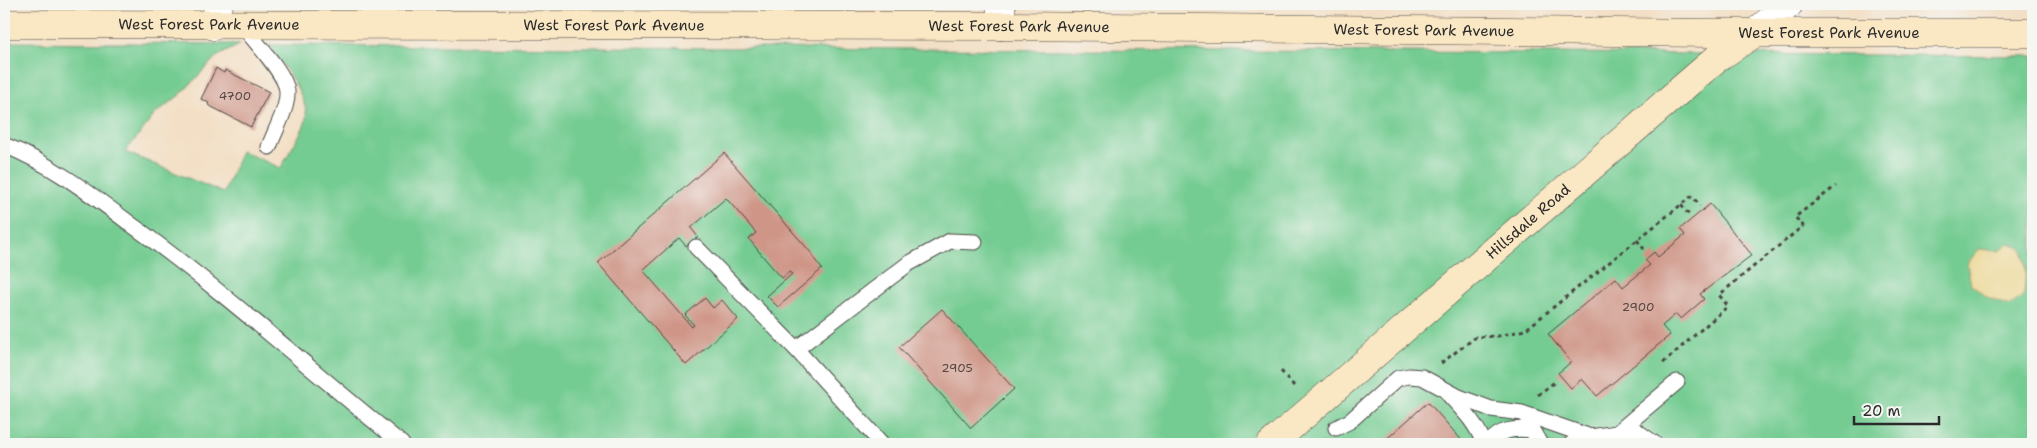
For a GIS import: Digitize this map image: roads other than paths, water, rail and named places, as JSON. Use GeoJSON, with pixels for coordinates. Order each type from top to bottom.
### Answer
{"type":"FeatureCollection","features":[{"type":"Feature","properties":{"kind":"main road","name":"West Forest Park Avenue"},"geometry":{"type":"LineString","coordinates":[[4,24],[217,15],[243,26],[1001,15],[1754,33],[2033,33]]}},
{"type":"Feature","properties":{"kind":"main road","name":"Hillsdale Road"},"geometry":{"type":"LineString","coordinates":[[1271,444],[1708,65],[1754,33]]}},
{"type":"Feature","properties":{"kind":"street","name":"Hillsdale Road"},"geometry":{"type":"LineString","coordinates":[[1754,33],[1789,4]]}},
{"type":"Feature","properties":{"kind":"lane"},"geometry":{"type":"LineString","coordinates":[[243,26],[282,77],[287,89],[287,100],[269,147]]}},
{"type":"Feature","properties":{"kind":"lane"},"geometry":{"type":"LineString","coordinates":[[4,145],[90,193],[156,242],[248,315],[402,444]]}},
{"type":"Feature","properties":{"kind":"lane"},"geometry":{"type":"LineString","coordinates":[[796,348],[908,264],[950,241],[975,242]]}},
{"type":"Feature","properties":{"kind":"lane"},"geometry":{"type":"LineString","coordinates":[[696,247],[796,348],[882,444]]}},
{"type":"Feature","properties":{"kind":"lane"},"geometry":{"type":"LineString","coordinates":[[1336,428],[1350,421],[1398,378],[1422,377],[1459,397],[1491,409],[1522,413],[1591,437]]}},
{"type":"Feature","properties":{"kind":"lane"},"geometry":{"type":"LineString","coordinates":[[1618,432],[1677,382]]}},
{"type":"Feature","properties":{"kind":"lane"},"geometry":{"type":"LineString","coordinates":[[1443,388],[1468,415],[1484,444]]}},
{"type":"Feature","properties":{"kind":"lane"},"geometry":{"type":"LineString","coordinates":[[1522,413],[1540,444]]}},
{"type":"Feature","properties":{"kind":"lane"},"geometry":{"type":"LineString","coordinates":[[1488,444],[1498,434],[1514,428],[1532,430]]}},
{"type":"Feature","properties":{"kind":"lane"},"geometry":{"type":"LineString","coordinates":[[1571,444],[1591,437],[1635,430],[1655,444]]}}]}
